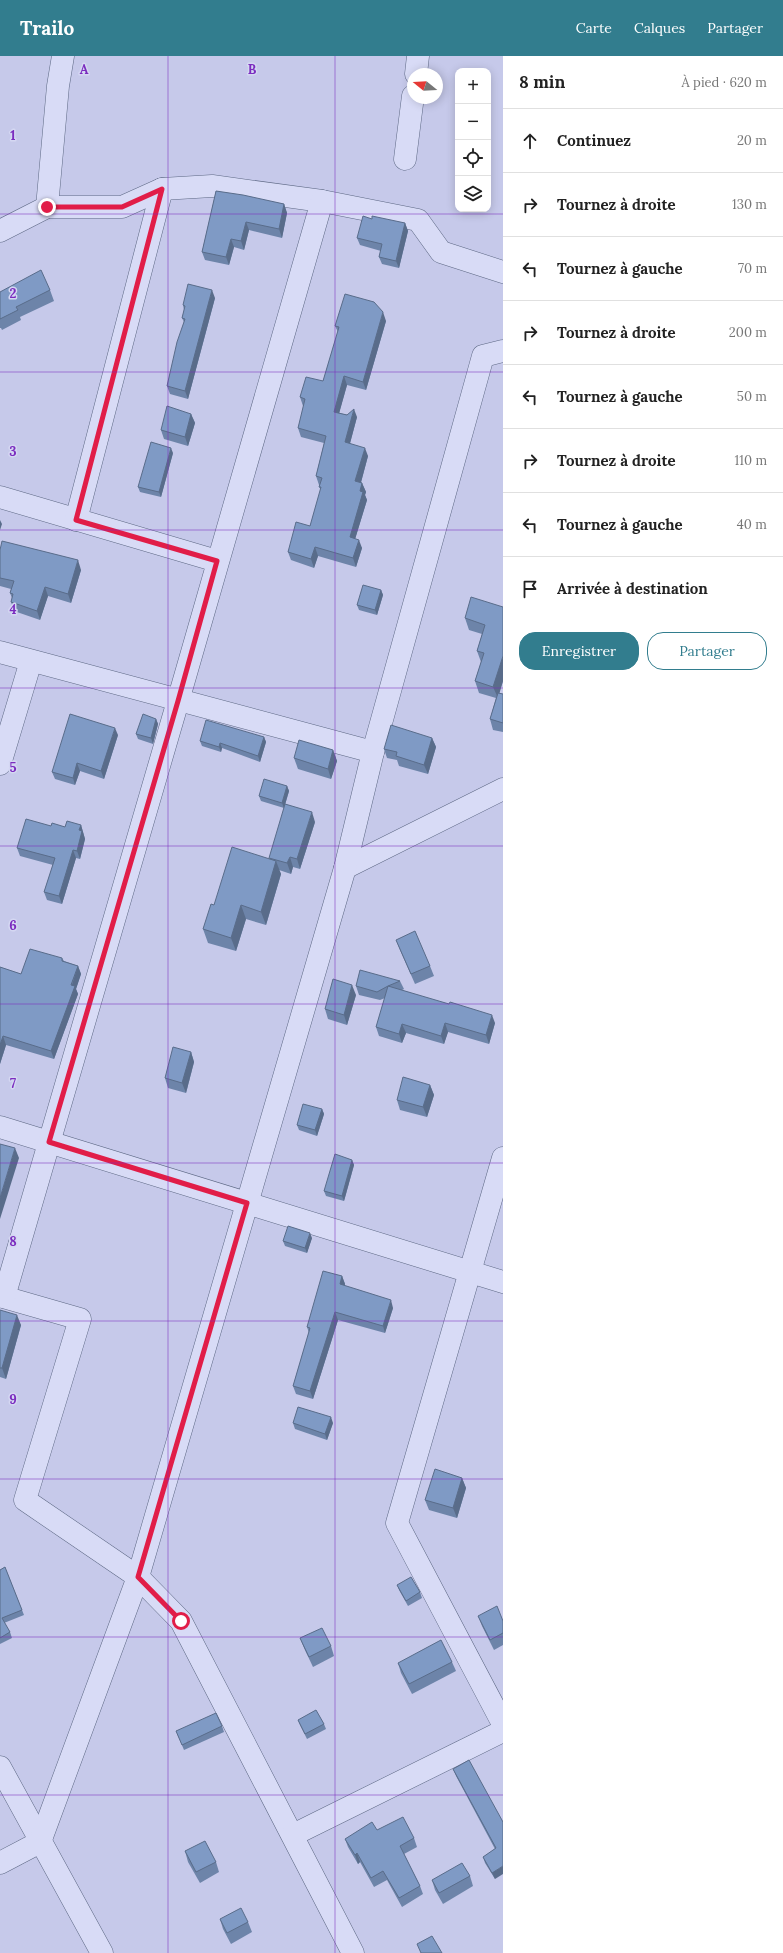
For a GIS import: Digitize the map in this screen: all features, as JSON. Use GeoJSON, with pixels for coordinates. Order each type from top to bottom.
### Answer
{"type":"FeatureCollection","features":[{"type":"Feature","properties":{"kind":"street"},"geometry":{"type":"LineString","coordinates":[[47,207],[58,86],[64,56]]}},
{"type":"Feature","properties":{"kind":"street"},"geometry":{"type":"LineString","coordinates":[[417,68],[418,56]]}},
{"type":"Feature","properties":{"kind":"street"},"geometry":{"type":"LineString","coordinates":[[405,159],[412,104]]}},
{"type":"Feature","properties":{"kind":"street"},"geometry":{"type":"LineString","coordinates":[[0,231],[47,207],[122,207],[162,189],[212,186],[322,201],[418,220],[441,252],[503,272]]}},
{"type":"Feature","properties":{"kind":"street"},"geometry":{"type":"LineString","coordinates":[[76,520],[162,189]]}},
{"type":"Feature","properties":{"kind":"street"},"geometry":{"type":"LineString","coordinates":[[322,201],[217,561],[178,701],[49,1142],[2,1296],[80,1319],[25,1500],[138,1577],[181,1621],[353,1953]]}},
{"type":"Feature","properties":{"kind":"street"},"geometry":{"type":"LineString","coordinates":[[0,1863],[40,1842],[138,1577],[345,868],[372,752],[483,356],[503,351]]}},
{"type":"Feature","properties":{"kind":"street"},"geometry":{"type":"LineString","coordinates":[[0,497],[217,561]]}},
{"type":"Feature","properties":{"kind":"street"},"geometry":{"type":"LineString","coordinates":[[0,652],[372,752]]}},
{"type":"Feature","properties":{"kind":"street"},"geometry":{"type":"LineString","coordinates":[[0,764],[31,661]]}},
{"type":"Feature","properties":{"kind":"street"},"geometry":{"type":"LineString","coordinates":[[345,868],[503,789]]}},
{"type":"Feature","properties":{"kind":"street"},"geometry":{"type":"LineString","coordinates":[[0,1127],[503,1282]]}},
{"type":"Feature","properties":{"kind":"street"},"geometry":{"type":"LineString","coordinates":[[503,1158],[397,1523],[503,1724]]}},
{"type":"Feature","properties":{"kind":"street"},"geometry":{"type":"LineString","coordinates":[[292,1835],[503,1731]]}},
{"type":"Feature","properties":{"kind":"street"},"geometry":{"type":"LineString","coordinates":[[0,1767],[102,1953]]}},
{"type":"Feature","properties":{"kind":"building"},"geometry":{"type":"Polygon","coordinates":[[[216,191],[284,204],[279,229],[246,222],[241,241],[231,239],[226,257],[202,252],[216,191]]]}},
{"type":"Feature","properties":{"kind":"building"},"geometry":{"type":"Polygon","coordinates":[[[363,216],[372,219],[372,216],[405,223],[396,261],[379,257],[382,244],[357,238],[363,216]]]}},
{"type":"Feature","properties":{"kind":"building"},"geometry":{"type":"Polygon","coordinates":[[[41,270],[50,290],[16,307],[18,310],[0,319],[0,292],[41,270]]]}},
{"type":"Feature","properties":{"kind":"building"},"geometry":{"type":"Polygon","coordinates":[[[188,284],[212,290],[185,391],[167,386],[177,342],[185,319],[182,318],[185,306],[183,305],[188,284]]]}},
{"type":"Feature","properties":{"kind":"building"},"geometry":{"type":"Polygon","coordinates":[[[345,294],[374,302],[383,312],[363,382],[344,376],[334,412],[347,415],[354,409],[345,442],[365,448],[355,481],[362,483],[360,491],[363,492],[350,537],[359,540],[353,558],[315,547],[311,559],[288,552],[296,522],[310,526],[321,487],[319,487],[322,478],[316,476],[326,436],[298,428],[305,399],[300,397],[306,377],[323,381],[339,327],[335,326],[345,294]]]}},
{"type":"Feature","properties":{"kind":"building"},"geometry":{"type":"Polygon","coordinates":[[[167,406],[191,414],[185,437],[161,430],[167,406]]]}},
{"type":"Feature","properties":{"kind":"building"},"geometry":{"type":"Polygon","coordinates":[[[151,442],[171,448],[159,492],[138,487],[151,442]]]}},
{"type":"Feature","properties":{"kind":"building"},"geometry":{"type":"Polygon","coordinates":[[[2,541],[78,560],[68,594],[45,587],[37,611],[11,602],[13,594],[10,593],[14,581],[0,578],[0,550],[2,541]]]}},
{"type":"Feature","properties":{"kind":"building"},"geometry":{"type":"Polygon","coordinates":[[[363,585],[381,590],[375,610],[357,605],[363,585]]]}},
{"type":"Feature","properties":{"kind":"building"},"geometry":{"type":"Polygon","coordinates":[[[471,597],[503,607],[503,656],[493,687],[475,681],[484,653],[477,651],[485,625],[465,618],[471,597]]]}},
{"type":"Feature","properties":{"kind":"building"},"geometry":{"type":"Polygon","coordinates":[[[498,693],[503,694],[503,723],[490,719],[498,693]]]}},
{"type":"Feature","properties":{"kind":"building"},"geometry":{"type":"Polygon","coordinates":[[[70,714],[115,728],[101,771],[77,763],[73,778],[52,772],[70,714]]]}},
{"type":"Feature","properties":{"kind":"building"},"geometry":{"type":"Polygon","coordinates":[[[143,714],[156,719],[151,738],[136,734],[143,714]]]}},
{"type":"Feature","properties":{"kind":"building"},"geometry":{"type":"Polygon","coordinates":[[[206,720],[264,737],[258,756],[220,743],[219,747],[200,741],[206,720]]]}},
{"type":"Feature","properties":{"kind":"building"},"geometry":{"type":"Polygon","coordinates":[[[391,725],[432,738],[424,765],[396,756],[397,752],[384,749],[391,725]]]}},
{"type":"Feature","properties":{"kind":"building"},"geometry":{"type":"Polygon","coordinates":[[[299,740],[333,750],[328,769],[294,758],[299,740]]]}},
{"type":"Feature","properties":{"kind":"building"},"geometry":{"type":"Polygon","coordinates":[[[264,779],[287,786],[282,803],[259,796],[264,779]]]}},
{"type":"Feature","properties":{"kind":"building"},"geometry":{"type":"Polygon","coordinates":[[[285,804],[312,812],[297,859],[290,857],[287,863],[269,858],[285,804]]]}},
{"type":"Feature","properties":{"kind":"building"},"geometry":{"type":"Polygon","coordinates":[[[26,819],[51,826],[52,823],[65,827],[67,821],[81,825],[79,830],[82,831],[77,851],[73,850],[59,896],[44,892],[55,858],[17,848],[26,819]]]}},
{"type":"Feature","properties":{"kind":"building"},"geometry":{"type":"Polygon","coordinates":[[[232,847],[276,861],[261,912],[241,905],[231,938],[203,929],[211,904],[214,905],[232,847]]]}},
{"type":"Feature","properties":{"kind":"building"},"geometry":{"type":"Polygon","coordinates":[[[415,931],[430,966],[411,974],[396,940],[415,931]]]}},
{"type":"Feature","properties":{"kind":"building"},"geometry":{"type":"Polygon","coordinates":[[[30,949],[62,958],[62,961],[78,966],[71,985],[75,986],[51,1051],[3,1036],[0,1045],[0,967],[21,974],[30,949]]]}},
{"type":"Feature","properties":{"kind":"building"},"geometry":{"type":"Polygon","coordinates":[[[360,970],[400,981],[377,992],[356,986],[360,970]]]}},
{"type":"Feature","properties":{"kind":"building"},"geometry":{"type":"Polygon","coordinates":[[[333,979],[352,985],[344,1015],[325,1009],[333,979]]]}},
{"type":"Feature","properties":{"kind":"building"},"geometry":{"type":"Polygon","coordinates":[[[388,986],[449,1004],[450,1002],[492,1015],[486,1035],[445,1023],[441,1036],[402,1024],[399,1034],[376,1027],[388,986]]]}},
{"type":"Feature","properties":{"kind":"building"},"geometry":{"type":"Polygon","coordinates":[[[173,1047],[191,1052],[182,1083],[165,1078],[173,1047]]]}},
{"type":"Feature","properties":{"kind":"building"},"geometry":{"type":"Polygon","coordinates":[[[403,1077],[430,1085],[423,1107],[397,1100],[403,1077]]]}},
{"type":"Feature","properties":{"kind":"building"},"geometry":{"type":"Polygon","coordinates":[[[303,1104],[322,1109],[315,1130],[297,1125],[303,1104]]]}},
{"type":"Feature","properties":{"kind":"building"},"geometry":{"type":"Polygon","coordinates":[[[0,1144],[15,1148],[0,1198],[0,1144]]]}},
{"type":"Feature","properties":{"kind":"building"},"geometry":{"type":"Polygon","coordinates":[[[335,1154],[352,1160],[342,1196],[324,1191],[335,1154]]]}},
{"type":"Feature","properties":{"kind":"building"},"geometry":{"type":"Polygon","coordinates":[[[288,1226],[310,1233],[305,1248],[283,1241],[288,1226]]]}},
{"type":"Feature","properties":{"kind":"building"},"geometry":{"type":"Polygon","coordinates":[[[323,1271],[342,1276],[340,1284],[391,1300],[383,1326],[335,1312],[310,1391],[293,1386],[310,1328],[307,1327],[323,1271]]]}},
{"type":"Feature","properties":{"kind":"building"},"geometry":{"type":"Polygon","coordinates":[[[0,1310],[17,1315],[2,1368],[0,1368],[0,1310]]]}},
{"type":"Feature","properties":{"kind":"building"},"geometry":{"type":"Polygon","coordinates":[[[298,1407],[331,1417],[325,1434],[293,1423],[298,1407]]]}},
{"type":"Feature","properties":{"kind":"building"},"geometry":{"type":"Polygon","coordinates":[[[435,1469],[462,1478],[453,1508],[425,1500],[435,1469]]]}},
{"type":"Feature","properties":{"kind":"building"},"geometry":{"type":"Polygon","coordinates":[[[5,1567],[22,1610],[2,1618],[10,1632],[0,1638],[0,1570],[5,1567]]]}},
{"type":"Feature","properties":{"kind":"building"},"geometry":{"type":"Polygon","coordinates":[[[411,1577],[420,1592],[406,1601],[397,1585],[411,1577]]]}},
{"type":"Feature","properties":{"kind":"building"},"geometry":{"type":"Polygon","coordinates":[[[497,1606],[503,1621],[503,1633],[490,1640],[478,1616],[497,1606]]]}},
{"type":"Feature","properties":{"kind":"building"},"geometry":{"type":"Polygon","coordinates":[[[322,1628],[331,1646],[309,1657],[300,1638],[322,1628]]]}},
{"type":"Feature","properties":{"kind":"building"},"geometry":{"type":"Polygon","coordinates":[[[441,1640],[452,1662],[409,1684],[398,1663],[441,1640]]]}},
{"type":"Feature","properties":{"kind":"building"},"geometry":{"type":"Polygon","coordinates":[[[316,1710],[324,1724],[305,1734],[298,1720],[316,1710]]]}},
{"type":"Feature","properties":{"kind":"building"},"geometry":{"type":"Polygon","coordinates":[[[216,1713],[222,1726],[182,1745],[176,1731],[216,1713]]]}},
{"type":"Feature","properties":{"kind":"building"},"geometry":{"type":"Polygon","coordinates":[[[469,1760],[503,1822],[503,1866],[492,1873],[483,1857],[496,1848],[453,1769],[469,1760]]]}},
{"type":"Feature","properties":{"kind":"building"},"geometry":{"type":"Polygon","coordinates":[[[403,1817],[414,1838],[400,1846],[420,1886],[399,1898],[383,1871],[371,1878],[357,1853],[355,1855],[345,1839],[372,1822],[377,1830],[403,1817]]]}},
{"type":"Feature","properties":{"kind":"building"},"geometry":{"type":"Polygon","coordinates":[[[205,1841],[216,1862],[196,1872],[185,1851],[205,1841]]]}},
{"type":"Feature","properties":{"kind":"building"},"geometry":{"type":"Polygon","coordinates":[[[462,1863],[470,1876],[439,1893],[432,1880],[462,1863]]]}},
{"type":"Feature","properties":{"kind":"building"},"geometry":{"type":"Polygon","coordinates":[[[241,1908],[248,1922],[227,1933],[220,1919],[241,1908]]]}},
{"type":"Feature","properties":{"kind":"building"},"geometry":{"type":"Polygon","coordinates":[[[432,1936],[442,1953],[421,1953],[417,1944],[432,1936]]]}},
{"type":"Feature","properties":{"kind":"route"},"geometry":{"type":"LineString","coordinates":[[47,207],[122,207],[162,189],[76,520],[217,561],[178,701],[49,1142],[247,1203],[138,1577],[181,1621]]}}]}
